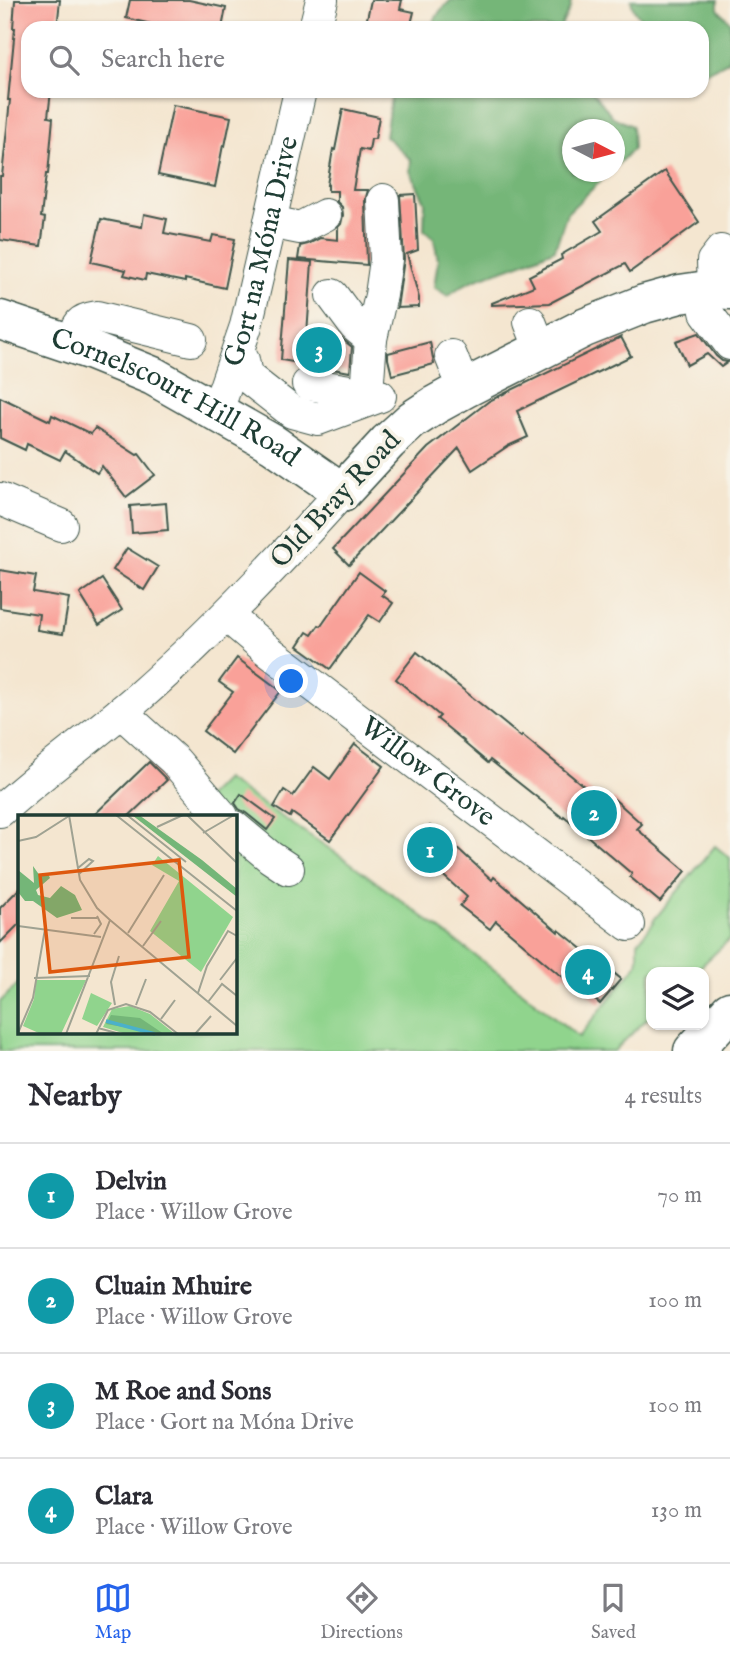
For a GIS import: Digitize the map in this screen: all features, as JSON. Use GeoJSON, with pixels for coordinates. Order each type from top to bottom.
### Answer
{"type":"FeatureCollection","features":[{"type":"Feature","properties":{"kind":"main road","name":"Old Bray Road"},"geometry":{"type":"LineString","coordinates":[[342,492],[388,442],[412,420],[435,405],[458,373],[536,336],[584,328],[662,298],[716,290]]}},
{"type":"Feature","properties":{"kind":"main road","name":"Cornelscourt Hill Road"},"geometry":{"type":"LineString","coordinates":[[0,320],[74,344],[153,376],[273,444],[342,492]]}},
{"type":"Feature","properties":{"kind":"main road"},"geometry":{"type":"LineString","coordinates":[[693,1051],[730,1011]]}},
{"type":"Feature","properties":{"kind":"street"},"geometry":{"type":"LineString","coordinates":[[317,21],[322,0]]}},
{"type":"Feature","properties":{"kind":"street","name":"Gort na Móna Drive"},"geometry":{"type":"LineString","coordinates":[[217,411],[246,326],[298,98]]}},
{"type":"Feature","properties":{"kind":"street"},"geometry":{"type":"LineString","coordinates":[[373,395],[371,339],[386,260],[383,200]]}},
{"type":"Feature","properties":{"kind":"street"},"geometry":{"type":"LineString","coordinates":[[270,222],[300,228],[325,215]]}},
{"type":"Feature","properties":{"kind":"street"},"geometry":{"type":"LineString","coordinates":[[721,251],[713,261],[716,290],[706,312],[730,344]]}},
{"type":"Feature","properties":{"kind":"street"},"geometry":{"type":"LineString","coordinates":[[332,295],[355,326],[371,339]]}},
{"type":"Feature","properties":{"kind":"street"},"geometry":{"type":"LineString","coordinates":[[74,344],[79,325],[85,319],[97,317],[191,340]]}},
{"type":"Feature","properties":{"kind":"street"},"geometry":{"type":"LineString","coordinates":[[243,360],[246,376],[292,412],[318,419],[373,395]]}},
{"type":"Feature","properties":{"kind":"street"},"geometry":{"type":"LineString","coordinates":[[307,384],[391,399],[412,420]]}},
{"type":"Feature","properties":{"kind":"street","name":"Old Bray Road"},"geometry":{"type":"LineString","coordinates":[[0,811],[180,660],[227,615],[342,492]]}},
{"type":"Feature","properties":{"kind":"street"},"geometry":{"type":"LineString","coordinates":[[0,499],[61,524]]}},
{"type":"Feature","properties":{"kind":"street","name":"Willow Grove"},"geometry":{"type":"LineString","coordinates":[[227,615],[282,661],[629,925]]}},
{"type":"Feature","properties":{"kind":"street"},"geometry":{"type":"LineString","coordinates":[[121,712],[175,761],[220,815]]}},
{"type":"Feature","properties":{"kind":"street"},"geometry":{"type":"LineString","coordinates":[[236,829],[288,869]]}},
{"type":"Feature","properties":{"kind":"green space"},"geometry":{"type":"Polygon","coordinates":[[[451,0],[571,0],[564,21],[434,21],[451,0]]]}},
{"type":"Feature","properties":{"kind":"green space"},"geometry":{"type":"Polygon","coordinates":[[[631,0],[718,0],[718,9],[730,22],[728,61],[709,70],[709,21],[643,21],[633,8],[631,0]]]}},
{"type":"Feature","properties":{"kind":"green space"},"geometry":{"type":"Polygon","coordinates":[[[391,98],[598,98],[617,119],[562,119],[562,182],[600,182],[567,213],[555,249],[473,281],[448,296],[434,287],[438,260],[434,239],[424,230],[425,202],[410,171],[411,160],[385,136],[391,98]]]}},
{"type":"Feature","properties":{"kind":"green space"},"geometry":{"type":"Polygon","coordinates":[[[625,123],[632,126],[633,149],[625,157],[625,123]]]}},
{"type":"Feature","properties":{"kind":"green space"},"geometry":{"type":"Polygon","coordinates":[[[225,779],[348,861],[504,977],[579,1037],[637,964],[638,942],[715,846],[730,858],[730,939],[700,967],[646,967],[646,1020],[614,1051],[0,1051],[0,1002],[18,984],[18,1034],[236,1034],[236,815],[189,815],[225,779]]]}},
{"type":"Feature","properties":{"kind":"building"},"geometry":{"type":"Polygon","coordinates":[[[15,0],[60,0],[58,21],[21,21],[21,98],[50,98],[48,117],[53,118],[41,217],[45,218],[41,246],[0,240],[0,176],[10,100],[15,0]]]}},
{"type":"Feature","properties":{"kind":"building"},"geometry":{"type":"Polygon","coordinates":[[[130,0],[189,0],[226,8],[223,21],[139,21],[126,18],[130,0]]]}},
{"type":"Feature","properties":{"kind":"building"},"geometry":{"type":"Polygon","coordinates":[[[371,0],[402,0],[400,9],[414,12],[412,21],[366,21],[371,0]]]}},
{"type":"Feature","properties":{"kind":"building"},"geometry":{"type":"Polygon","coordinates":[[[173,105],[231,117],[215,187],[158,175],[173,105]]]}},
{"type":"Feature","properties":{"kind":"building"},"geometry":{"type":"Polygon","coordinates":[[[343,109],[379,117],[375,139],[371,139],[369,151],[360,149],[353,190],[368,190],[365,201],[367,265],[298,259],[300,246],[320,238],[338,240],[342,207],[337,202],[337,191],[328,191],[327,185],[343,109]]]}},
{"type":"Feature","properties":{"kind":"building"},"geometry":{"type":"Polygon","coordinates":[[[665,171],[699,222],[630,272],[625,264],[550,303],[492,305],[534,286],[529,276],[562,259],[561,255],[602,231],[595,221],[665,171]]]}},
{"type":"Feature","properties":{"kind":"building"},"geometry":{"type":"Polygon","coordinates":[[[415,194],[418,250],[407,254],[419,307],[397,308],[404,259],[400,195],[415,194]]]}},
{"type":"Feature","properties":{"kind":"building"},"geometry":{"type":"Polygon","coordinates":[[[144,214],[167,219],[164,233],[211,242],[213,235],[235,239],[225,288],[146,274],[145,280],[124,275],[126,270],[91,262],[101,219],[142,227],[144,214]]]}},
{"type":"Feature","properties":{"kind":"building"},"geometry":{"type":"Polygon","coordinates":[[[289,260],[312,262],[307,335],[342,339],[352,347],[350,372],[281,360],[289,260]]]}},
{"type":"Feature","properties":{"kind":"building"},"geometry":{"type":"Polygon","coordinates":[[[699,333],[716,356],[728,362],[721,367],[707,354],[687,365],[676,341],[699,333]]]}},
{"type":"Feature","properties":{"kind":"building"},"geometry":{"type":"Polygon","coordinates":[[[621,337],[631,356],[517,411],[528,437],[508,446],[472,470],[459,448],[349,565],[333,549],[428,448],[489,401],[621,337]]]}},
{"type":"Feature","properties":{"kind":"building"},"geometry":{"type":"Polygon","coordinates":[[[430,342],[434,364],[392,375],[388,353],[430,342]]]}},
{"type":"Feature","properties":{"kind":"building"},"geometry":{"type":"Polygon","coordinates":[[[0,397],[50,421],[52,415],[91,434],[95,428],[139,454],[155,475],[126,497],[102,466],[97,473],[65,451],[60,460],[27,444],[25,450],[0,438],[0,397]]]}},
{"type":"Feature","properties":{"kind":"building"},"geometry":{"type":"Polygon","coordinates":[[[166,503],[168,530],[132,533],[130,506],[166,503]]]}},
{"type":"Feature","properties":{"kind":"building"},"geometry":{"type":"Polygon","coordinates":[[[127,548],[158,567],[144,590],[113,570],[127,548]]]}},
{"type":"Feature","properties":{"kind":"building"},"geometry":{"type":"Polygon","coordinates":[[[0,570],[36,576],[33,592],[69,598],[63,634],[37,630],[39,614],[0,608],[0,570]]]}},
{"type":"Feature","properties":{"kind":"building"},"geometry":{"type":"Polygon","coordinates":[[[359,572],[385,591],[382,595],[393,603],[380,622],[369,615],[330,669],[298,646],[307,632],[312,635],[319,625],[321,626],[359,572]]]}},
{"type":"Feature","properties":{"kind":"building"},"geometry":{"type":"Polygon","coordinates":[[[102,579],[122,610],[99,625],[80,594],[102,579]]]}},
{"type":"Feature","properties":{"kind":"building"},"geometry":{"type":"Polygon","coordinates":[[[417,652],[608,806],[614,799],[642,824],[637,829],[686,871],[660,902],[630,877],[632,874],[564,816],[563,818],[463,742],[437,719],[440,716],[396,679],[417,652]]]}},
{"type":"Feature","properties":{"kind":"building"},"geometry":{"type":"Polygon","coordinates":[[[237,658],[281,691],[233,754],[203,731],[233,692],[219,682],[237,658]]]}},
{"type":"Feature","properties":{"kind":"building"},"geometry":{"type":"Polygon","coordinates":[[[355,744],[384,766],[330,840],[292,813],[290,817],[274,807],[284,790],[293,796],[314,767],[330,779],[355,744]]]}},
{"type":"Feature","properties":{"kind":"building"},"geometry":{"type":"Polygon","coordinates":[[[149,762],[167,780],[130,815],[94,815],[149,762]]]}},
{"type":"Feature","properties":{"kind":"building"},"geometry":{"type":"Polygon","coordinates":[[[241,794],[275,819],[267,830],[239,809],[235,803],[241,794]]]}},
{"type":"Feature","properties":{"kind":"building"},"geometry":{"type":"Polygon","coordinates":[[[430,826],[492,880],[494,877],[558,932],[559,930],[621,979],[600,1004],[565,974],[562,977],[496,921],[490,929],[460,906],[467,897],[435,868],[431,873],[407,856],[430,826]]]}},
{"type":"Feature","properties":{"kind":"building"},"geometry":{"type":"Polygon","coordinates":[[[18,890],[18,925],[0,943],[0,908],[18,890]]]}},
{"type":"Feature","properties":{"kind":"place","name":"M Roe and Sons"},"geometry":{"type":"Point","coordinates":[319,350]}},
{"type":"Feature","properties":{"kind":"place","name":"Cluain Mhuire"},"geometry":{"type":"Point","coordinates":[594,813]}},
{"type":"Feature","properties":{"kind":"place","name":"Delvin"},"geometry":{"type":"Point","coordinates":[430,850]}},
{"type":"Feature","properties":{"kind":"place","name":"Clara"},"geometry":{"type":"Point","coordinates":[588,972]}}]}
